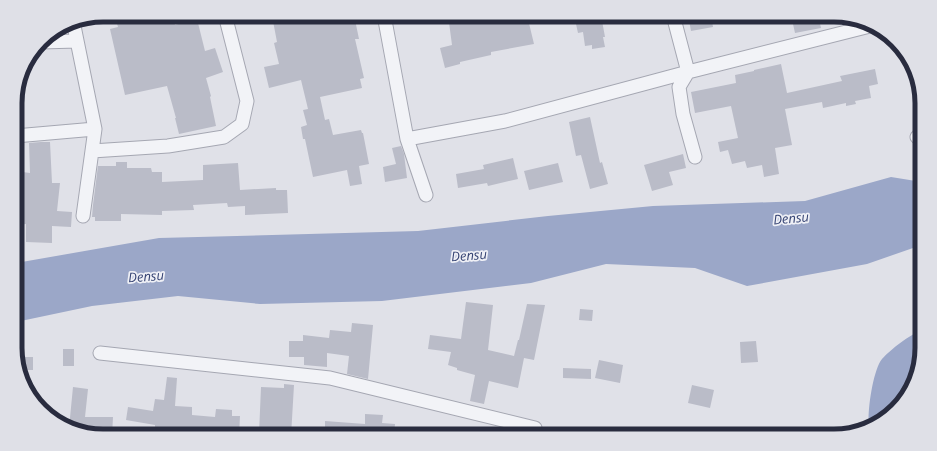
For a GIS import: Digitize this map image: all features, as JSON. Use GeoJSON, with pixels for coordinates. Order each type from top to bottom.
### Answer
{"type":"FeatureCollection","features":[{"type":"Feature","properties":{"kind":"street"},"geometry":{"type":"LineString","coordinates":[[92,151],[168,146],[224,137],[242,124],[247,100],[227,22]]}},
{"type":"Feature","properties":{"kind":"street"},"geometry":{"type":"LineString","coordinates":[[385,22],[407,139],[426,195]]}},
{"type":"Feature","properties":{"kind":"street"},"geometry":{"type":"LineString","coordinates":[[675,22],[688,72],[679,87],[683,114],[695,157]]}},
{"type":"Feature","properties":{"kind":"street"},"geometry":{"type":"LineString","coordinates":[[407,139],[505,121],[688,72],[852,25]]}},
{"type":"Feature","properties":{"kind":"street"},"geometry":{"type":"LineString","coordinates":[[74,27],[95,129],[82,216]]}},
{"type":"Feature","properties":{"kind":"street"},"geometry":{"type":"LineString","coordinates":[[50,42],[77,41]]}},
{"type":"Feature","properties":{"kind":"street"},"geometry":{"type":"LineString","coordinates":[[22,135],[95,129]]}},
{"type":"Feature","properties":{"kind":"street"},"geometry":{"type":"LineString","coordinates":[[100,352],[330,378],[535,429]]}},
{"type":"Feature","properties":{"kind":"water","name":"Densu"},"geometry":{"type":"Polygon","coordinates":[[[891,177],[915,181],[915,249],[913,248],[867,264],[747,286],[695,268],[606,264],[531,283],[382,301],[260,304],[178,296],[92,306],[22,321],[22,262],[159,238],[418,231],[653,206],[805,201],[891,177]]]}},
{"type":"Feature","properties":{"kind":"water"},"geometry":{"type":"Polygon","coordinates":[[[915,333],[914,358],[909,379],[898,397],[891,405],[869,421],[871,391],[879,364],[886,355],[915,333]]]}},
{"type":"Feature","properties":{"kind":"building"},"geometry":{"type":"Polygon","coordinates":[[[117,22],[174,22],[175,25],[186,22],[198,22],[205,51],[215,48],[223,72],[206,78],[211,96],[216,126],[179,134],[167,86],[125,95],[110,29],[118,27],[117,22]]]}},
{"type":"Feature","properties":{"kind":"building"},"geometry":{"type":"Polygon","coordinates":[[[273,22],[355,22],[359,39],[355,39],[364,78],[360,79],[362,88],[320,97],[325,120],[329,119],[333,135],[361,130],[363,133],[369,164],[359,166],[362,184],[350,186],[347,170],[313,177],[301,127],[307,125],[303,110],[308,109],[301,80],[269,88],[264,67],[279,64],[274,43],[277,42],[273,22]]]}},
{"type":"Feature","properties":{"kind":"building"},"geometry":{"type":"Polygon","coordinates":[[[449,22],[529,22],[534,44],[491,52],[491,55],[460,62],[460,64],[445,68],[440,48],[452,45],[449,22]]]}},
{"type":"Feature","properties":{"kind":"building"},"geometry":{"type":"Polygon","coordinates":[[[576,22],[602,22],[605,47],[592,49],[592,45],[585,46],[583,32],[578,33],[576,22]]]}},
{"type":"Feature","properties":{"kind":"building"},"geometry":{"type":"Polygon","coordinates":[[[689,22],[712,22],[713,27],[691,31],[689,22]]]}},
{"type":"Feature","properties":{"kind":"building"},"geometry":{"type":"Polygon","coordinates":[[[793,22],[820,22],[821,28],[795,33],[793,22]]]}},
{"type":"Feature","properties":{"kind":"building"},"geometry":{"type":"Polygon","coordinates":[[[781,64],[787,93],[842,81],[840,76],[875,69],[878,84],[869,86],[871,98],[855,101],[856,104],[846,106],[846,103],[823,108],[822,102],[785,109],[792,145],[775,148],[779,174],[764,177],[762,165],[747,168],[745,161],[732,164],[728,150],[720,152],[718,142],[738,138],[731,106],[695,113],[691,92],[736,83],[735,75],[781,64]]]}},
{"type":"Feature","properties":{"kind":"building"},"geometry":{"type":"Polygon","coordinates":[[[590,117],[600,163],[602,162],[608,184],[590,189],[581,155],[576,156],[569,122],[590,117]]]}},
{"type":"Feature","properties":{"kind":"building"},"geometry":{"type":"Polygon","coordinates":[[[50,142],[52,183],[60,183],[57,211],[72,212],[71,227],[52,226],[52,243],[26,242],[26,224],[22,224],[22,172],[30,173],[29,143],[50,142]]]}},
{"type":"Feature","properties":{"kind":"building"},"geometry":{"type":"Polygon","coordinates":[[[401,146],[404,154],[407,178],[385,182],[383,167],[396,164],[392,148],[401,146]]]}},
{"type":"Feature","properties":{"kind":"building"},"geometry":{"type":"Polygon","coordinates":[[[683,154],[686,168],[669,172],[673,185],[652,191],[644,165],[683,154]]]}},
{"type":"Feature","properties":{"kind":"building"},"geometry":{"type":"Polygon","coordinates":[[[513,158],[518,179],[488,186],[487,183],[458,188],[456,174],[484,169],[483,165],[513,158]]]}},
{"type":"Feature","properties":{"kind":"building"},"geometry":{"type":"Polygon","coordinates":[[[116,162],[127,162],[127,168],[151,168],[152,172],[162,172],[162,182],[203,180],[203,165],[238,163],[240,190],[276,188],[276,190],[287,190],[288,213],[245,215],[245,206],[228,207],[227,203],[193,205],[194,210],[162,211],[162,215],[121,214],[121,221],[95,221],[95,217],[92,217],[98,166],[116,166],[116,162]]]}},
{"type":"Feature","properties":{"kind":"building"},"geometry":{"type":"Polygon","coordinates":[[[558,163],[563,182],[529,190],[524,171],[558,163]]]}},
{"type":"Feature","properties":{"kind":"building"},"geometry":{"type":"Polygon","coordinates":[[[466,302],[493,305],[488,350],[514,356],[527,304],[545,305],[534,360],[524,358],[518,388],[489,381],[484,404],[470,401],[475,375],[457,370],[457,368],[448,365],[451,352],[428,349],[430,335],[461,339],[466,302]]]}},
{"type":"Feature","properties":{"kind":"building"},"geometry":{"type":"Polygon","coordinates":[[[580,309],[593,310],[592,321],[579,320],[580,309]]]}},
{"type":"Feature","properties":{"kind":"building"},"geometry":{"type":"Polygon","coordinates":[[[352,323],[373,325],[368,379],[347,374],[349,356],[327,353],[327,367],[304,365],[304,357],[289,357],[289,341],[303,341],[303,335],[329,338],[330,330],[351,332],[352,323]]]}},
{"type":"Feature","properties":{"kind":"building"},"geometry":{"type":"Polygon","coordinates":[[[756,341],[758,362],[741,363],[740,342],[756,341]]]}},
{"type":"Feature","properties":{"kind":"building"},"geometry":{"type":"Polygon","coordinates":[[[63,349],[74,349],[74,366],[63,366],[63,349]]]}},
{"type":"Feature","properties":{"kind":"building"},"geometry":{"type":"Polygon","coordinates":[[[23,357],[33,357],[33,370],[25,370],[23,357]]]}},
{"type":"Feature","properties":{"kind":"building"},"geometry":{"type":"Polygon","coordinates":[[[599,360],[623,365],[620,383],[595,378],[599,360]]]}},
{"type":"Feature","properties":{"kind":"building"},"geometry":{"type":"Polygon","coordinates":[[[563,368],[591,369],[591,379],[563,378],[563,368]]]}},
{"type":"Feature","properties":{"kind":"building"},"geometry":{"type":"Polygon","coordinates":[[[167,377],[177,378],[175,406],[192,407],[192,415],[215,417],[216,409],[232,410],[232,416],[240,416],[239,429],[155,429],[155,425],[126,420],[128,407],[153,411],[155,399],[164,400],[167,377]]]}},
{"type":"Feature","properties":{"kind":"building"},"geometry":{"type":"Polygon","coordinates":[[[284,384],[294,385],[291,429],[259,429],[261,387],[284,388],[284,384]]]}},
{"type":"Feature","properties":{"kind":"building"},"geometry":{"type":"Polygon","coordinates":[[[692,385],[714,390],[710,408],[688,403],[692,385]]]}},
{"type":"Feature","properties":{"kind":"building"},"geometry":{"type":"Polygon","coordinates":[[[73,387],[88,389],[85,417],[113,417],[112,429],[98,429],[77,425],[70,422],[73,387]]]}},
{"type":"Feature","properties":{"kind":"building"},"geometry":{"type":"Polygon","coordinates":[[[365,414],[383,415],[382,423],[395,424],[395,429],[325,429],[325,421],[365,424],[365,414]]]}}]}
